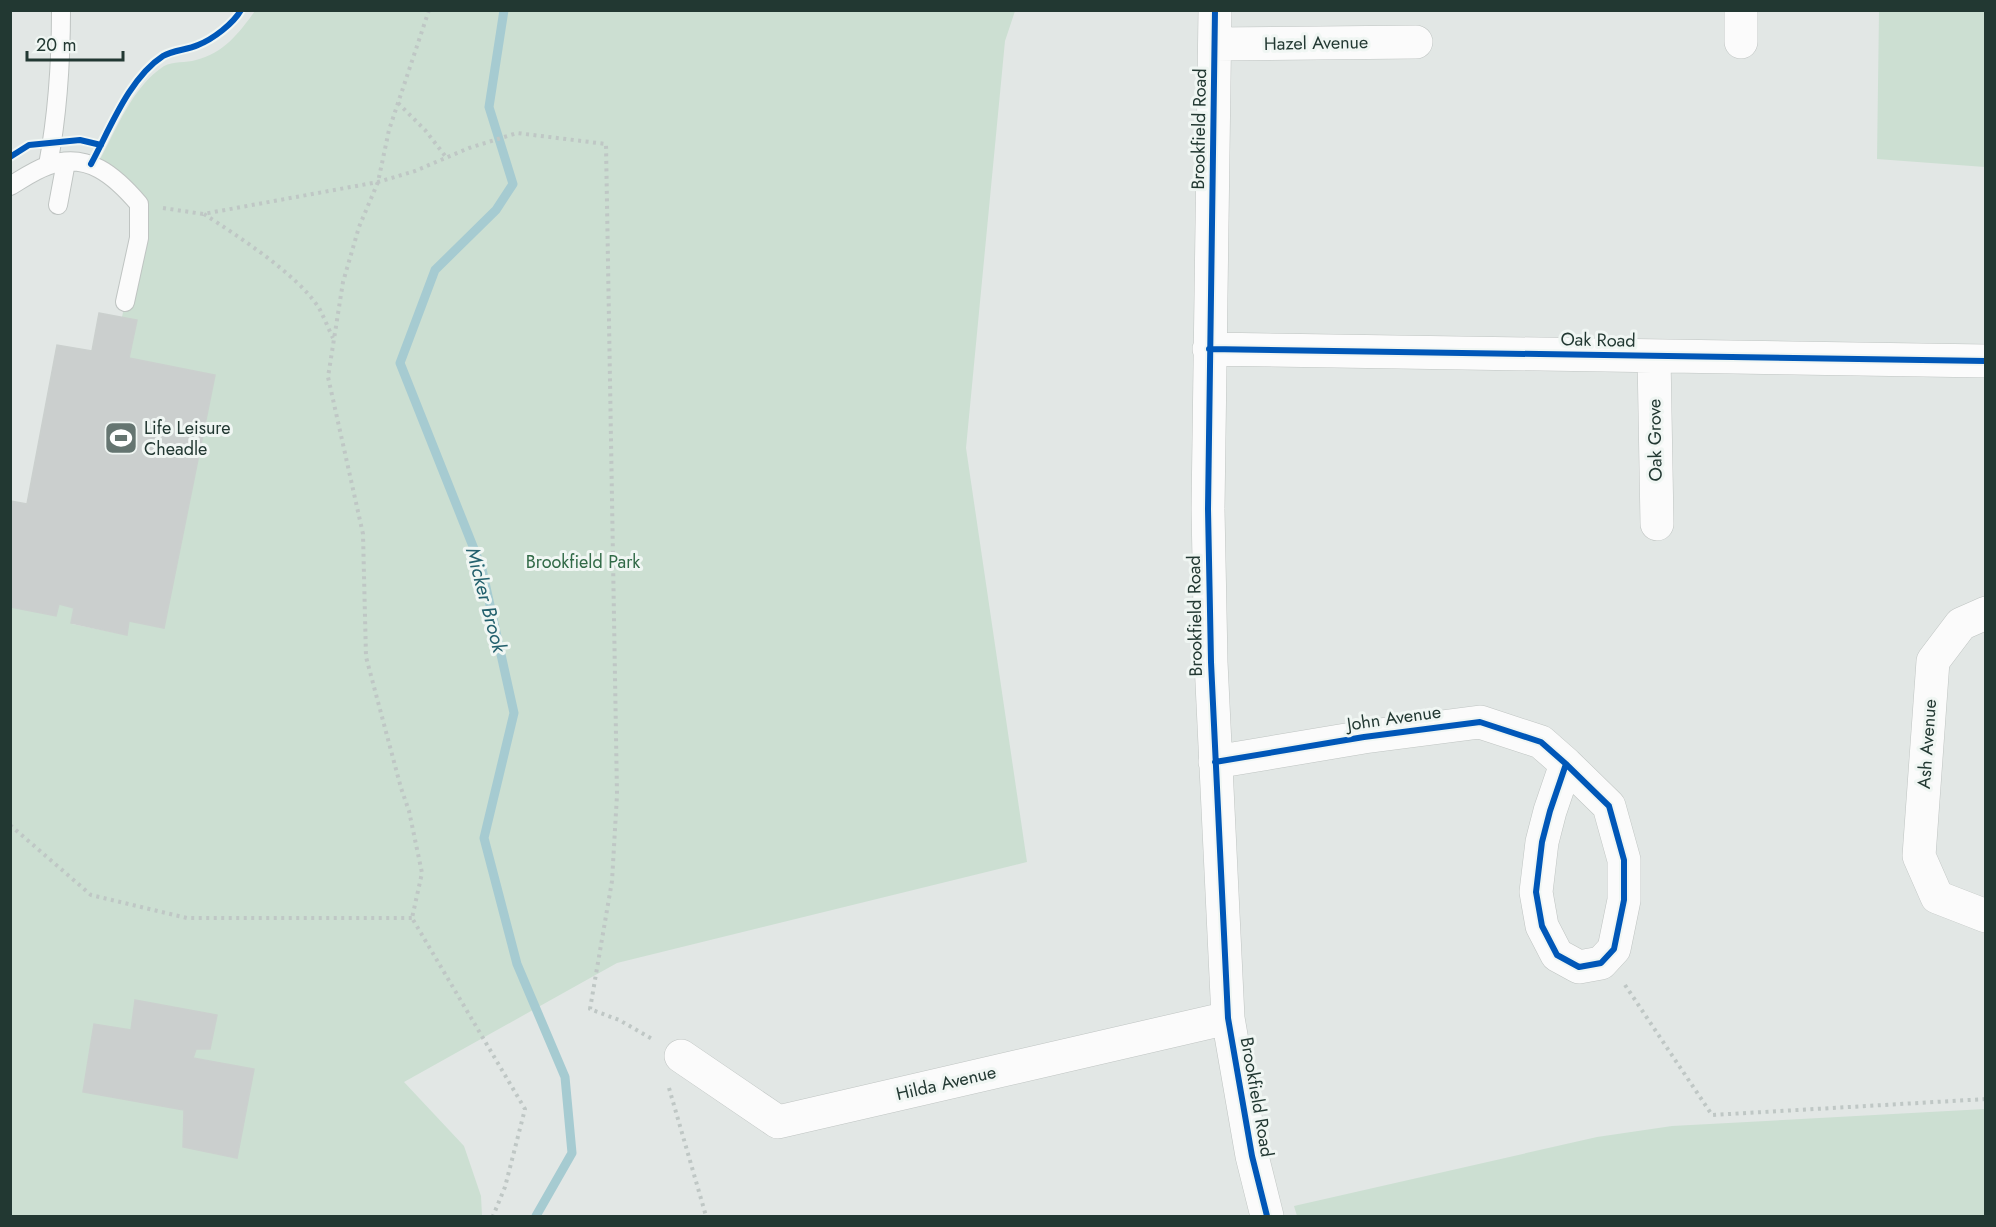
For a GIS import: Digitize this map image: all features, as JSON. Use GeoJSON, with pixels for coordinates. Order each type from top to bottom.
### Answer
{"type":"FeatureCollection","features":[{"type":"Feature","properties":{"kind":"street","name":"Brookfield Road"},"geometry":{"type":"LineString","coordinates":[[1215,10],[1208,509],[1215,762],[1228,1018],[1252,1156],[1267,1216]]}},
{"type":"Feature","properties":{"kind":"street","name":"Hazel Avenue"},"geometry":{"type":"LineString","coordinates":[[1215,44],[1416,42]]}},
{"type":"Feature","properties":{"kind":"street","name":"Oak Road"},"geometry":{"type":"LineString","coordinates":[[1209,349],[1986,361]]}},
{"type":"Feature","properties":{"kind":"street","name":"Oak Grove"},"geometry":{"type":"LineString","coordinates":[[1654,356],[1657,524]]}},
{"type":"Feature","properties":{"kind":"street","name":"Ash Avenue"},"geometry":{"type":"LineString","coordinates":[[1986,613],[1960,624],[1933,661],[1918,856],[1937,897],[1986,916]]}},
{"type":"Feature","properties":{"kind":"street","name":"John Avenue"},"geometry":{"type":"LineString","coordinates":[[1215,762],[1364,737],[1480,722],[1541,742],[1609,806],[1624,860],[1624,900],[1614,949],[1606,957]]}},
{"type":"Feature","properties":{"kind":"street"},"geometry":{"type":"LineString","coordinates":[[1566,764],[1542,842],[1536,892],[1542,926],[1557,955],[1580,967],[1601,963],[1606,957]]}},
{"type":"Feature","properties":{"kind":"street","name":"Hilda Avenue"},"geometry":{"type":"LineString","coordinates":[[674,1070],[778,1122],[1228,1018]]}},
{"type":"Feature","properties":{"kind":"lane"},"geometry":{"type":"LineString","coordinates":[[48,165],[61,71],[61,10]]}},
{"type":"Feature","properties":{"kind":"lane"},"geometry":{"type":"LineString","coordinates":[[58,205],[66,162]]}},
{"type":"Feature","properties":{"kind":"lane"},"geometry":{"type":"LineString","coordinates":[[10,186],[48,165],[66,162],[91,164],[121,183],[139,204],[139,238],[125,302]]}},
{"type":"Feature","properties":{"kind":"path"},"geometry":{"type":"LineString","coordinates":[[429,10],[398,103],[378,182],[359,227],[343,282],[328,377],[363,534],[366,657],[409,811],[422,873],[412,918],[525,1109],[505,1187],[493,1216]]}},
{"type":"Feature","properties":{"kind":"path"},"geometry":{"type":"LineString","coordinates":[[398,103],[425,130],[446,157]]}},
{"type":"Feature","properties":{"kind":"path"},"geometry":{"type":"LineString","coordinates":[[139,204],[203,214],[378,182],[415,171],[469,148],[517,133],[606,144],[617,795],[612,881],[590,1009],[619,1020],[674,1070],[706,1216]]}},
{"type":"Feature","properties":{"kind":"path"},"geometry":{"type":"LineString","coordinates":[[203,214],[245,241],[301,287],[318,308],[333,338]]}},
{"type":"Feature","properties":{"kind":"path"},"geometry":{"type":"LineString","coordinates":[[10,825],[91,895],[187,918],[305,916],[412,918]]}},
{"type":"Feature","properties":{"kind":"path"},"geometry":{"type":"LineString","coordinates":[[1606,957],[1712,1114],[1986,1099]]}},
{"type":"Feature","properties":{"kind":"green space","name":"Brookfield Park"},"geometry":{"type":"Polygon","coordinates":[[[255,11],[1015,11],[1005,41],[966,448],[1027,862],[617,963],[404,1082],[464,1146],[481,1196],[482,1216],[11,1216],[10,607],[56,616],[59,604],[74,608],[72,624],[126,635],[129,621],[163,628],[215,375],[129,358],[122,317],[139,238],[139,204],[99,161],[126,109],[153,75],[168,64],[206,57],[223,47],[237,34],[255,11]]]}},
{"type":"Feature","properties":{"kind":"green space"},"geometry":{"type":"Polygon","coordinates":[[[1879,11],[1985,11],[1985,167],[1877,159],[1879,11]]]}},
{"type":"Feature","properties":{"kind":"green space"},"geometry":{"type":"Polygon","coordinates":[[[1985,1109],[1985,1216],[1297,1216],[1294,1206],[1597,1137],[1672,1126],[1985,1109]]]}},
{"type":"Feature","properties":{"kind":"building","name":"Life Leisure Cheadle"},"geometry":{"type":"Polygon","coordinates":[[[99,313],[137,320],[129,358],[215,375],[164,628],[129,621],[127,635],[71,623],[74,608],[59,604],[56,616],[10,607],[10,501],[27,504],[57,345],[92,351],[99,313]]]}},
{"type":"Feature","properties":{"kind":"building"},"geometry":{"type":"Polygon","coordinates":[[[135,1000],[217,1015],[210,1049],[196,1049],[193,1058],[254,1069],[237,1158],[183,1147],[184,1110],[83,1092],[94,1024],[131,1030],[135,1000]]]}},
{"type":"Feature","properties":{"kind":"waterway","name":"Micker Brook"},"geometry":{"type":"LineString","coordinates":[[504,10],[489,107],[513,184],[496,210],[435,270],[400,363],[482,569],[514,713],[484,838],[517,964],[565,1077],[572,1153],[536,1216]]}},
{"type":"Feature","properties":{"kind":"cycle path"},"geometry":{"type":"LineString","coordinates":[[91,164],[121,105],[140,77],[163,56],[194,47],[210,39],[228,26],[241,10]]}},
{"type":"Feature","properties":{"kind":"cycle path"},"geometry":{"type":"LineString","coordinates":[[1215,10],[1208,509],[1211,662],[1228,1018],[1252,1156],[1267,1216]]}},
{"type":"Feature","properties":{"kind":"cycle path"},"geometry":{"type":"LineString","coordinates":[[10,157],[29,145],[80,140],[101,145]]}},
{"type":"Feature","properties":{"kind":"cycle path"},"geometry":{"type":"LineString","coordinates":[[1209,349],[1986,361]]}},
{"type":"Feature","properties":{"kind":"cycle path"},"geometry":{"type":"LineString","coordinates":[[1215,762],[1364,737],[1480,722],[1541,742],[1566,764],[1609,806],[1624,860],[1624,900],[1614,949],[1601,963],[1579,967],[1557,955],[1542,926],[1536,892],[1542,842],[1566,764]]}},
{"type":"Feature","properties":{"kind":"place","name":"Life Leisure Cheadle"},"geometry":{"type":"Point","coordinates":[121,438]}}]}
